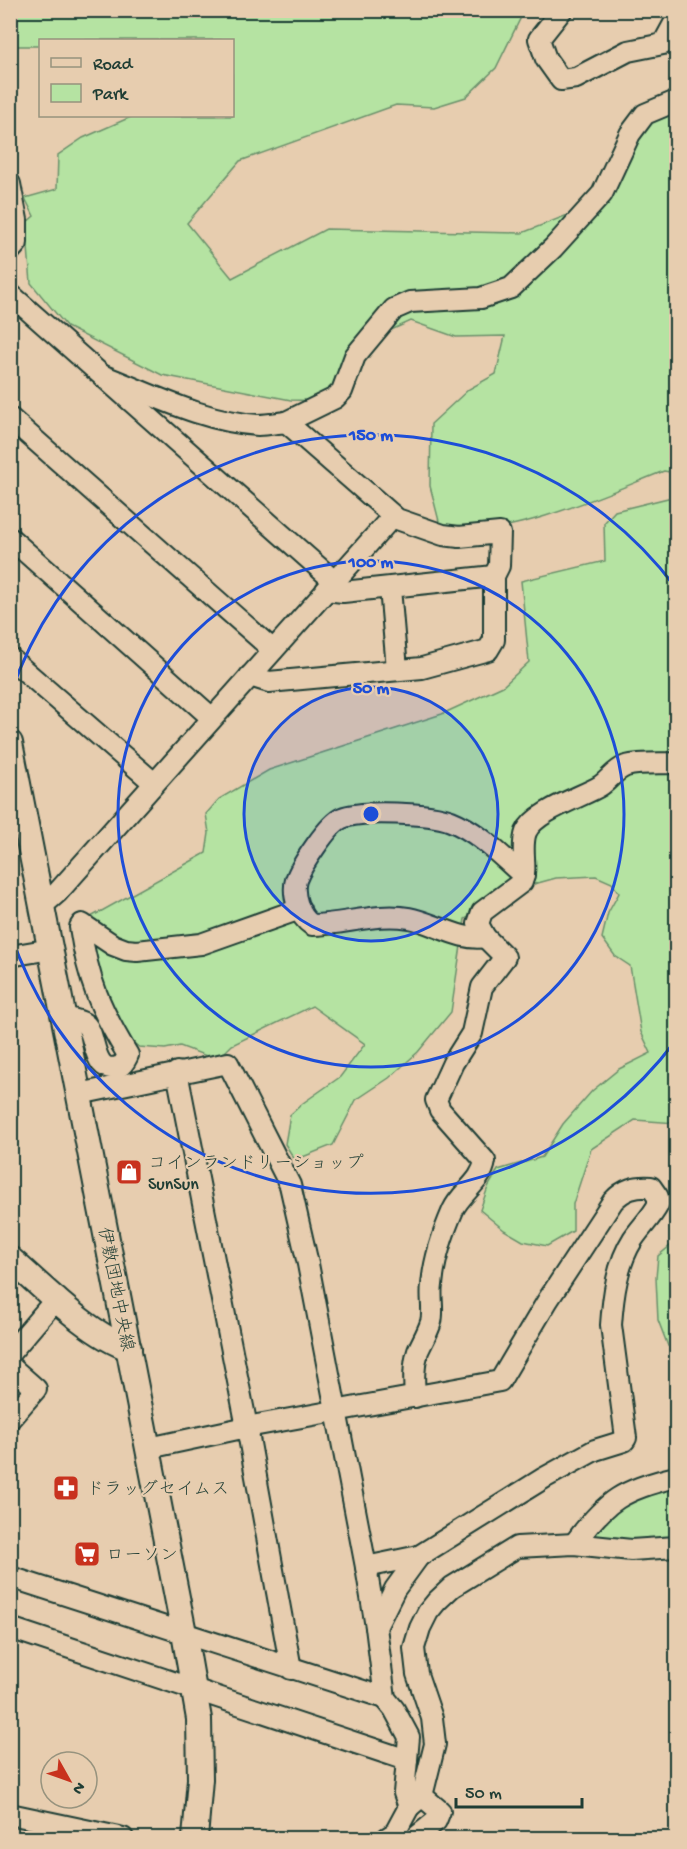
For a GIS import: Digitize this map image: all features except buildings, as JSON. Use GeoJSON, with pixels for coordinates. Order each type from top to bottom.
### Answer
{"type":"FeatureCollection","features":[{"type":"Feature","properties":{"kind":"street"},"geometry":{"type":"LineString","coordinates":[[562,10],[539,39],[546,59],[561,80],[576,78],[628,51],[670,43],[676,20]]}},
{"type":"Feature","properties":{"kind":"street"},"geometry":{"type":"LineString","coordinates":[[104,376],[222,420],[260,425],[286,422],[335,398],[342,391],[355,356],[394,309],[410,302],[481,298],[511,288],[553,248],[602,194],[630,134],[645,114],[676,101]]}},
{"type":"Feature","properties":{"kind":"street"},"geometry":{"type":"LineString","coordinates":[[10,184],[17,220],[17,243],[10,251]]}},
{"type":"Feature","properties":{"kind":"street"},"geometry":{"type":"LineString","coordinates":[[10,294],[104,376],[330,586],[343,592],[494,576]]}},
{"type":"Feature","properties":{"kind":"street"},"geometry":{"type":"LineString","coordinates":[[10,418],[273,650]]}},
{"type":"Feature","properties":{"kind":"street"},"geometry":{"type":"LineString","coordinates":[[250,676],[269,682],[422,668],[488,650],[494,640],[494,576],[499,566],[500,533],[459,537],[443,535],[392,517],[286,422]]}},
{"type":"Feature","properties":{"kind":"street"},"geometry":{"type":"LineString","coordinates":[[42,906],[57,893],[392,517]]}},
{"type":"Feature","properties":{"kind":"street"},"geometry":{"type":"LineString","coordinates":[[10,538],[212,718]]}},
{"type":"Feature","properties":{"kind":"street"},"geometry":{"type":"LineString","coordinates":[[390,588],[397,669]]}},
{"type":"Feature","properties":{"kind":"street"},"geometry":{"type":"LineString","coordinates":[[10,658],[154,783]]}},
{"type":"Feature","properties":{"kind":"street","name":"伊敷団地中央線"},"geometry":{"type":"LineString","coordinates":[[10,742],[149,1448],[199,1719],[200,1779],[195,1839]]}},
{"type":"Feature","properties":{"kind":"street"},"geometry":{"type":"LineString","coordinates":[[415,1397],[413,1374],[417,1354],[431,1322],[431,1286],[440,1250],[460,1197],[476,1182],[484,1169],[485,1161],[440,1110],[436,1100],[453,1063],[472,1033],[482,987],[505,957],[485,937],[478,924],[482,912],[522,882],[525,838],[527,830],[533,823],[563,802],[598,787],[624,767],[676,764]]}},
{"type":"Feature","properties":{"kind":"street"},"geometry":{"type":"LineString","coordinates":[[485,937],[478,939],[408,918],[389,917],[312,925],[307,922],[300,909],[295,891],[297,879],[321,837],[340,818],[351,815],[380,814],[432,816],[450,820],[467,828],[524,876]]}},
{"type":"Feature","properties":{"kind":"street"},"geometry":{"type":"LineString","coordinates":[[64,1017],[84,1023],[90,1030],[96,1055],[103,1065],[119,1066],[126,1061],[128,1055],[100,1006],[89,976],[80,927],[82,924],[113,945],[137,951],[201,944],[300,909]]}},
{"type":"Feature","properties":{"kind":"street"},"geometry":{"type":"LineString","coordinates":[[10,956],[51,949]]}},
{"type":"Feature","properties":{"kind":"street"},"geometry":{"type":"LineString","coordinates":[[79,1094],[228,1063],[290,1185],[308,1264],[366,1567],[385,1698],[394,1709],[409,1737],[404,1794],[415,1802],[440,1811],[436,1821],[415,1839]]}},
{"type":"Feature","properties":{"kind":"street"},"geometry":{"type":"LineString","coordinates":[[177,1072],[247,1427],[291,1669]]}},
{"type":"Feature","properties":{"kind":"street"},"geometry":{"type":"LineString","coordinates":[[149,1448],[247,1427],[500,1381],[548,1300],[613,1201],[621,1192],[628,1189],[640,1186],[651,1187],[655,1190],[658,1205],[629,1246],[614,1290],[612,1306],[611,1325],[627,1438],[624,1441],[595,1449],[419,1556],[366,1567]]}},
{"type":"Feature","properties":{"kind":"street"},"geometry":{"type":"LineString","coordinates":[[10,1259],[94,1330],[112,1343],[129,1348]]}},
{"type":"Feature","properties":{"kind":"street"},"geometry":{"type":"LineString","coordinates":[[10,1353],[57,1298]]}},
{"type":"Feature","properties":{"kind":"street"},"geometry":{"type":"LineString","coordinates":[[10,1366],[36,1389],[10,1419]]}},
{"type":"Feature","properties":{"kind":"street"},"geometry":{"type":"LineString","coordinates":[[574,1544],[590,1522],[610,1503],[636,1488],[676,1477]]}},
{"type":"Feature","properties":{"kind":"street"},"geometry":{"type":"LineString","coordinates":[[387,1839],[395,1833],[415,1802],[435,1744],[432,1718],[417,1674],[414,1648],[428,1612],[452,1587],[517,1547],[574,1544],[631,1550],[676,1547]]}},
{"type":"Feature","properties":{"kind":"street"},"geometry":{"type":"LineString","coordinates":[[376,1627],[395,1589],[419,1556]]}},
{"type":"Feature","properties":{"kind":"street"},"geometry":{"type":"LineString","coordinates":[[10,1577],[385,1698]]}},
{"type":"Feature","properties":{"kind":"street"},"geometry":{"type":"LineString","coordinates":[[10,1628],[407,1760]]}},
{"type":"Feature","properties":{"kind":"street"},"geometry":{"type":"LineString","coordinates":[[10,1814],[123,1839]]}},
{"type":"Feature","properties":{"kind":"green space"},"geometry":{"type":"Polygon","coordinates":[[[28,10],[524,11],[496,68],[466,97],[434,107],[396,105],[240,161],[187,223],[232,278],[326,229],[522,233],[611,198],[632,146],[653,117],[676,110],[676,473],[664,471],[583,503],[520,523],[490,529],[463,530],[440,525],[430,486],[431,424],[469,389],[496,374],[505,336],[456,337],[411,321],[369,340],[325,401],[291,400],[162,375],[67,327],[31,283],[26,223],[34,216],[25,198],[57,189],[58,155],[83,138],[131,117],[234,117],[234,39],[39,39],[39,46],[11,46],[10,15],[28,10]]]}},
{"type":"Feature","properties":{"kind":"green space"},"geometry":{"type":"Polygon","coordinates":[[[676,496],[676,1123],[635,1120],[591,1149],[573,1204],[573,1231],[547,1246],[523,1241],[504,1230],[480,1210],[488,1187],[498,1170],[542,1157],[563,1124],[592,1091],[619,1069],[651,1053],[641,1032],[630,966],[615,956],[602,938],[608,913],[619,893],[612,883],[596,876],[556,878],[527,886],[465,919],[451,1012],[418,1052],[389,1078],[356,1100],[333,1145],[295,1160],[285,1144],[290,1115],[340,1077],[365,1044],[312,1006],[232,1045],[217,1060],[180,1046],[165,1049],[139,1047],[119,1032],[86,935],[89,918],[206,853],[209,833],[206,814],[219,799],[269,770],[442,714],[503,686],[529,662],[521,581],[605,561],[604,523],[615,511],[676,496]]]}},
{"type":"Feature","properties":{"kind":"green space"},"geometry":{"type":"Polygon","coordinates":[[[676,1241],[676,1343],[668,1346],[658,1320],[656,1278],[658,1256],[676,1241]]]}},
{"type":"Feature","properties":{"kind":"green space"},"geometry":{"type":"Polygon","coordinates":[[[676,1484],[676,1542],[590,1540],[591,1530],[632,1498],[676,1484]]]}},
{"type":"Feature","properties":{"kind":"place","name":"コインランドリーショップ SunSun"},"geometry":{"type":"Point","coordinates":[129,1172]}},
{"type":"Feature","properties":{"kind":"place","name":"ドラッグセイムス"},"geometry":{"type":"Point","coordinates":[66,1488]}},
{"type":"Feature","properties":{"kind":"place","name":"ローソン"},"geometry":{"type":"Point","coordinates":[87,1554]}}]}
